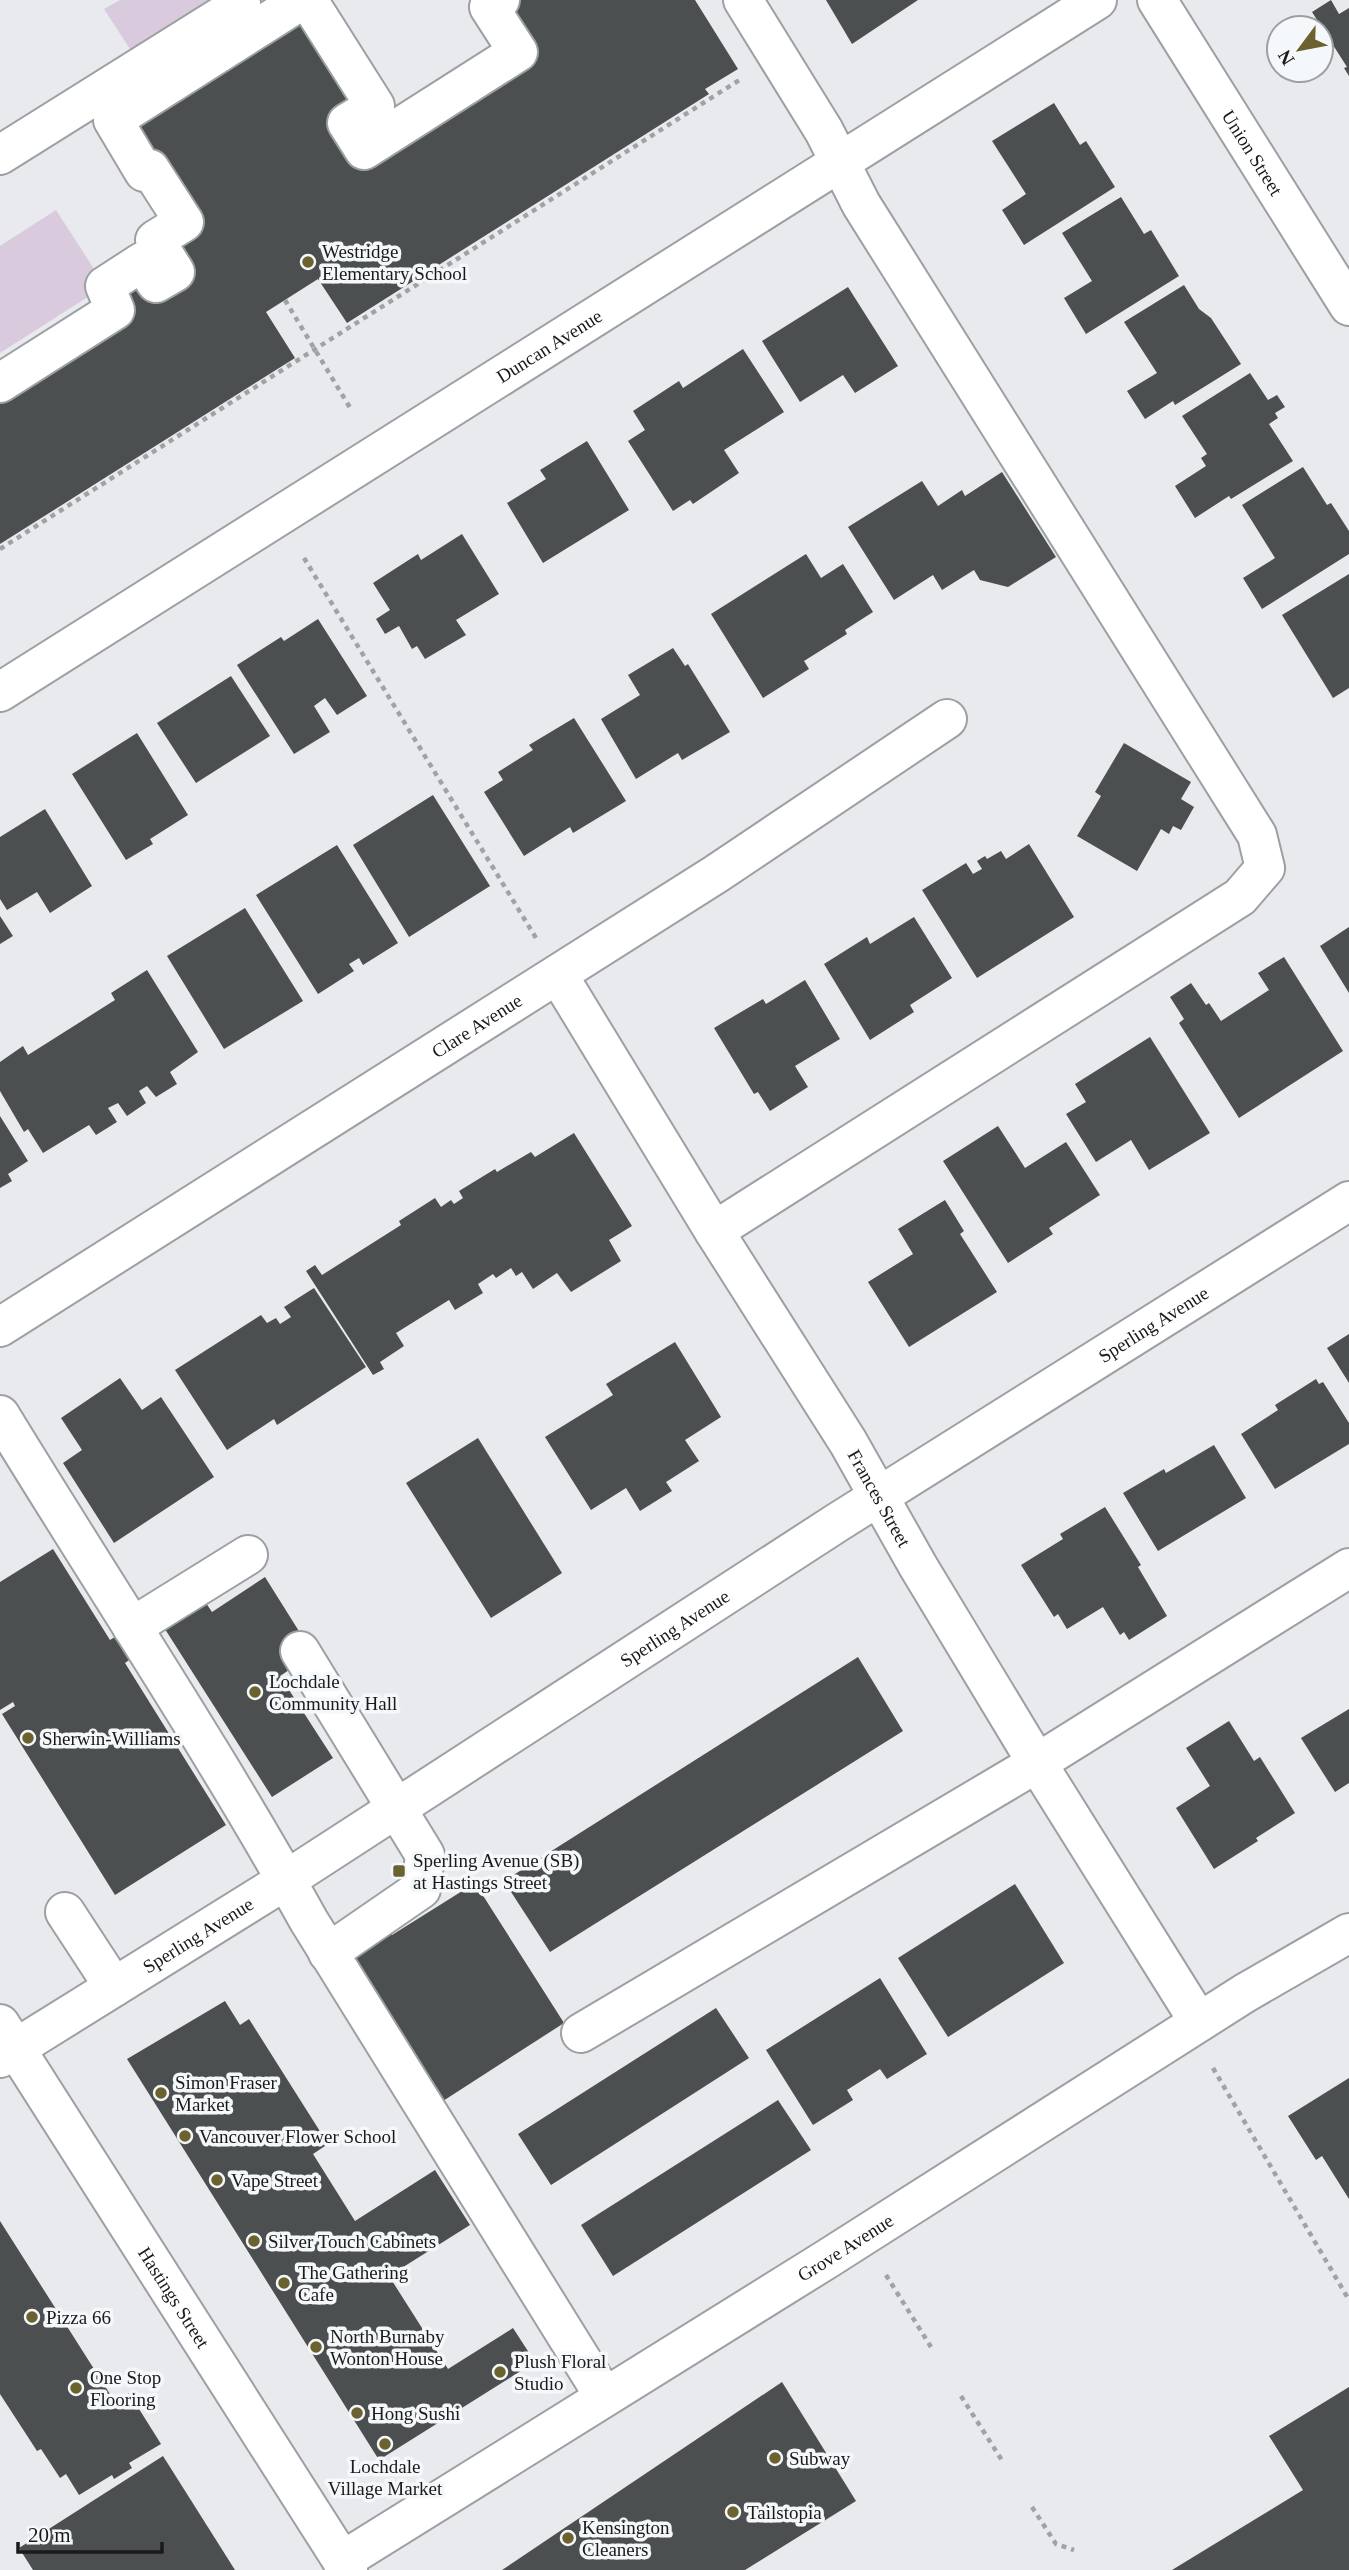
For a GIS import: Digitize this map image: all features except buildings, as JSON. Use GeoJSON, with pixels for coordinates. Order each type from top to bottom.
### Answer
{"type":"FeatureCollection","features":[{"type":"Feature","properties":{"kind":"street"},"geometry":{"type":"LineString","coordinates":[[0,155],[240,4],[239,0]]}},
{"type":"Feature","properties":{"kind":"street"},"geometry":{"type":"LineString","coordinates":[[0,383],[116,310],[105,286],[142,262],[156,283],[175,271],[155,240],[184,222],[150,169],[144,172],[113,120],[302,0]]}},
{"type":"Feature","properties":{"kind":"street"},"geometry":{"type":"LineString","coordinates":[[308,0],[375,106],[347,123],[364,150],[518,52],[489,7],[500,0]]}},
{"type":"Feature","properties":{"kind":"street"},"geometry":{"type":"LineString","coordinates":[[714,1231],[1240,897],[1265,868],[1257,835],[861,204],[824,131],[743,0]]}},
{"type":"Feature","properties":{"kind":"street","name":"Duncan Avenue"},"geometry":{"type":"LineString","coordinates":[[0,692],[1097,0]]}},
{"type":"Feature","properties":{"kind":"street","name":"Union Street"},"geometry":{"type":"LineString","coordinates":[[1157,0],[1349,306]]}},
{"type":"Feature","properties":{"kind":"street","name":"Clare Avenue"},"geometry":{"type":"LineString","coordinates":[[0,1326],[716,874],[947,719]]}},
{"type":"Feature","properties":{"kind":"street","name":"Frances Street"},"geometry":{"type":"LineString","coordinates":[[558,975],[714,1231],[848,1442],[1037,1763],[1199,2022]]}},
{"type":"Feature","properties":{"kind":"street","name":"Sperling Avenue"},"geometry":{"type":"LineString","coordinates":[[5,2044],[114,1987],[286,1880],[879,1497],[1349,1201]]}},
{"type":"Feature","properties":{"kind":"street"},"geometry":{"type":"LineString","coordinates":[[0,1415],[132,1627],[328,1952],[604,2396]]}},
{"type":"Feature","properties":{"kind":"street"},"geometry":{"type":"LineString","coordinates":[[132,1627],[248,1555]]}},
{"type":"Feature","properties":{"kind":"street"},"geometry":{"type":"LineString","coordinates":[[580,2034],[1037,1763],[1349,1568]]}},
{"type":"Feature","properties":{"kind":"street"},"geometry":{"type":"LineString","coordinates":[[300,1651],[425,1855],[421,1889],[328,1952]]}},
{"type":"Feature","properties":{"kind":"street"},"geometry":{"type":"LineString","coordinates":[[65,1912],[114,1987]]}},
{"type":"Feature","properties":{"kind":"street","name":"Grove Avenue"},"geometry":{"type":"LineString","coordinates":[[344,2566],[604,2396],[827,2259],[1199,2022],[1349,1933]]}},
{"type":"Feature","properties":{"kind":"street","name":"Hastings Street"},"geometry":{"type":"LineString","coordinates":[[5,2044],[344,2566]]}},
{"type":"Feature","properties":{"kind":"path"},"geometry":{"type":"LineString","coordinates":[[0,549],[751,72]]}},
{"type":"Feature","properties":{"kind":"path"},"geometry":{"type":"LineString","coordinates":[[285,300],[352,411]]}},
{"type":"Feature","properties":{"kind":"path"},"geometry":{"type":"LineString","coordinates":[[304,558],[558,975]]}},
{"type":"Feature","properties":{"kind":"path"},"geometry":{"type":"LineString","coordinates":[[1213,2068],[1349,2300]]}},
{"type":"Feature","properties":{"kind":"path"},"geometry":{"type":"LineString","coordinates":[[886,2275],[931,2347]]}},
{"type":"Feature","properties":{"kind":"path"},"geometry":{"type":"LineString","coordinates":[[961,2396],[1003,2462]]}},
{"type":"Feature","properties":{"kind":"path"},"geometry":{"type":"LineString","coordinates":[[1032,2507],[1056,2544],[1074,2550]]}},
{"type":"Feature","properties":{"kind":"shaded area"},"geometry":{"type":"Polygon","coordinates":[[[120,0],[239,0],[141,66],[104,9],[120,0]]]}},
{"type":"Feature","properties":{"kind":"shaded area"},"geometry":{"type":"Polygon","coordinates":[[[56,210],[105,286],[0,353],[0,246],[56,210]]]}},
{"type":"Feature","properties":{"kind":"place","name":"Westridge Elementary School"},"geometry":{"type":"Point","coordinates":[308,262]}},
{"type":"Feature","properties":{"kind":"place","name":"Lochdale Community Hall"},"geometry":{"type":"Point","coordinates":[255,1692]}},
{"type":"Feature","properties":{"kind":"place","name":"Sherwin-Williams"},"geometry":{"type":"Point","coordinates":[28,1738]}},
{"type":"Feature","properties":{"kind":"place","name":"Sperling Avenue (SB) at Hastings Street"},"geometry":{"type":"Point","coordinates":[399,1871]}},
{"type":"Feature","properties":{"kind":"place","name":"Simon Fraser Market"},"geometry":{"type":"Point","coordinates":[161,2093]}},
{"type":"Feature","properties":{"kind":"place","name":"Vancouver Flower School"},"geometry":{"type":"Point","coordinates":[185,2136]}},
{"type":"Feature","properties":{"kind":"place","name":"Vape Street"},"geometry":{"type":"Point","coordinates":[217,2180]}},
{"type":"Feature","properties":{"kind":"place","name":"Silver Touch Cabinets"},"geometry":{"type":"Point","coordinates":[254,2241]}},
{"type":"Feature","properties":{"kind":"place","name":"The Gathering Cafe"},"geometry":{"type":"Point","coordinates":[284,2283]}},
{"type":"Feature","properties":{"kind":"place","name":"Pizza 66"},"geometry":{"type":"Point","coordinates":[32,2317]}},
{"type":"Feature","properties":{"kind":"place","name":"North Burnaby Wonton House"},"geometry":{"type":"Point","coordinates":[316,2347]}},
{"type":"Feature","properties":{"kind":"place","name":"Plush Floral Studio"},"geometry":{"type":"Point","coordinates":[500,2372]}},
{"type":"Feature","properties":{"kind":"place","name":"One Stop Flooring"},"geometry":{"type":"Point","coordinates":[76,2388]}},
{"type":"Feature","properties":{"kind":"place","name":"Hong Sushi"},"geometry":{"type":"Point","coordinates":[357,2413]}},
{"type":"Feature","properties":{"kind":"place","name":"Lochdale Village Market"},"geometry":{"type":"Point","coordinates":[385,2444]}},
{"type":"Feature","properties":{"kind":"place","name":"Subway"},"geometry":{"type":"Point","coordinates":[775,2458]}},
{"type":"Feature","properties":{"kind":"place","name":"Tailstopia"},"geometry":{"type":"Point","coordinates":[733,2512]}},
{"type":"Feature","properties":{"kind":"place","name":"Kensington Cleaners"},"geometry":{"type":"Point","coordinates":[568,2538]}}]}
